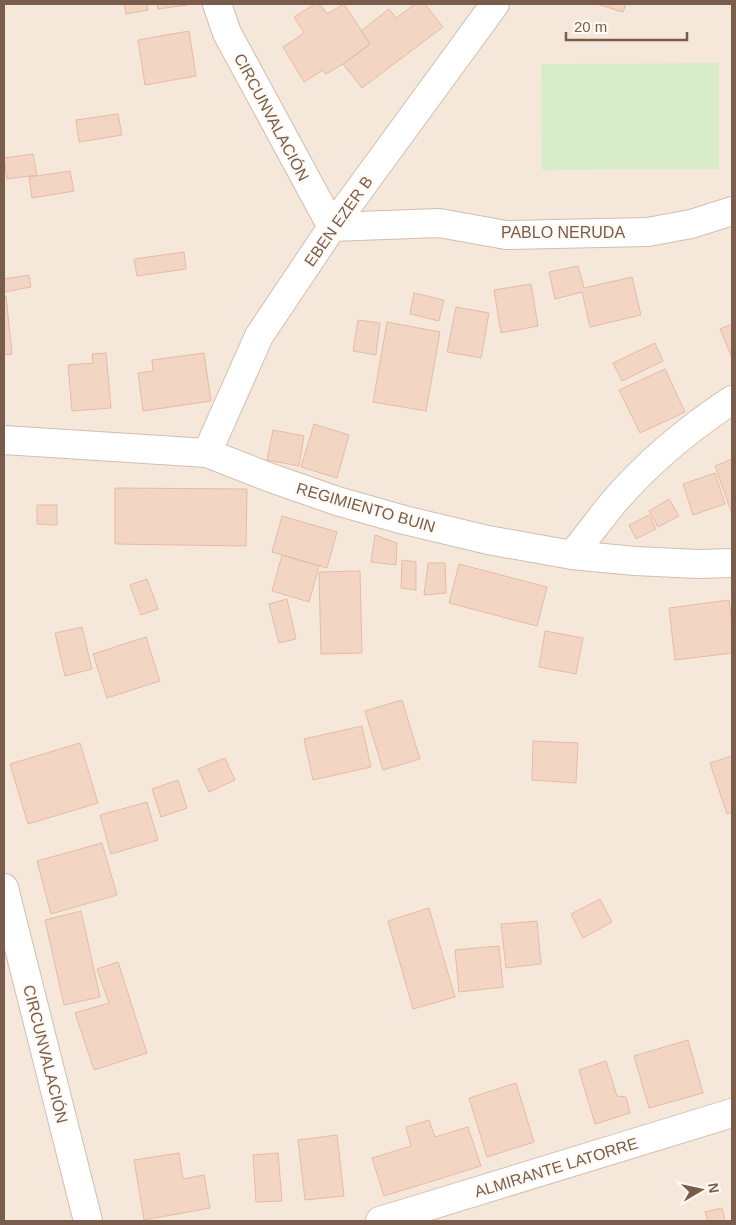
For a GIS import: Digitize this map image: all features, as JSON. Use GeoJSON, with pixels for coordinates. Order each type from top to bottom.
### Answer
{"type":"FeatureCollection","features":[{"type":"Feature","properties":{"kind":"street","name":"CIRCUNVALACIÓN"},"geometry":{"type":"LineString","coordinates":[[217,4],[227,33],[332,227]]}},
{"type":"Feature","properties":{"kind":"street","name":"EBEN EZER B"},"geometry":{"type":"LineString","coordinates":[[206,452],[259,336],[332,227],[495,4]]}},
{"type":"Feature","properties":{"kind":"street","name":"PABLO NERUDA"},"geometry":{"type":"LineString","coordinates":[[332,227],[439,223],[506,234],[648,232],[691,224],[732,211]]}},
{"type":"Feature","properties":{"kind":"street"},"geometry":{"type":"LineString","coordinates":[[572,555],[614,502],[640,474],[684,435],[732,400]]}},
{"type":"Feature","properties":{"kind":"street","name":"REGIMIENTO BUIN"},"geometry":{"type":"LineString","coordinates":[[4,440],[206,452],[271,478],[318,494],[404,520],[488,540],[572,555],[644,561],[732,563]]}},
{"type":"Feature","properties":{"kind":"street","name":"CIRCUNVALACIÓN"},"geometry":{"type":"LineString","coordinates":[[4,888],[88,1221]]}},
{"type":"Feature","properties":{"kind":"street","name":"ALMIRANTE LATORRE"},"geometry":{"type":"LineString","coordinates":[[380,1221],[732,1113]]}},
{"type":"Feature","properties":{"kind":"shaded area"},"geometry":{"type":"Polygon","coordinates":[[[4,4],[732,4],[732,1221],[4,1221],[4,4]]]}},
{"type":"Feature","properties":{"kind":"green space"},"geometry":{"type":"Polygon","coordinates":[[[719,63],[719,169],[542,170],[541,64],[719,63]]]}},
{"type":"Feature","properties":{"kind":"building"},"geometry":{"type":"Polygon","coordinates":[[[124,4],[147,4],[148,10],[126,14],[124,4]]]}},
{"type":"Feature","properties":{"kind":"building"},"geometry":{"type":"Polygon","coordinates":[[[157,4],[187,4],[187,5],[158,9],[157,4]]]}},
{"type":"Feature","properties":{"kind":"building"},"geometry":{"type":"Polygon","coordinates":[[[315,4],[320,4],[327,14],[344,4],[370,44],[326,74],[323,70],[304,82],[283,47],[304,33],[294,17],[315,4]]]}},
{"type":"Feature","properties":{"kind":"building"},"geometry":{"type":"Polygon","coordinates":[[[415,4],[425,4],[443,27],[362,88],[343,64],[370,44],[361,31],[389,9],[396,18],[415,4]]]}},
{"type":"Feature","properties":{"kind":"building"},"geometry":{"type":"Polygon","coordinates":[[[597,4],[626,4],[623,12],[597,4]]]}},
{"type":"Feature","properties":{"kind":"building"},"geometry":{"type":"Polygon","coordinates":[[[189,31],[196,76],[145,85],[138,40],[189,31]]]}},
{"type":"Feature","properties":{"kind":"building"},"geometry":{"type":"Polygon","coordinates":[[[118,114],[122,135],[79,142],[76,120],[118,114]]]}},
{"type":"Feature","properties":{"kind":"building"},"geometry":{"type":"Polygon","coordinates":[[[33,154],[37,175],[7,179],[4,158],[33,154]]]}},
{"type":"Feature","properties":{"kind":"building"},"geometry":{"type":"Polygon","coordinates":[[[70,171],[74,191],[32,198],[29,177],[70,171]]]}},
{"type":"Feature","properties":{"kind":"building"},"geometry":{"type":"Polygon","coordinates":[[[184,252],[186,269],[137,276],[134,259],[184,252]]]}},
{"type":"Feature","properties":{"kind":"building"},"geometry":{"type":"Polygon","coordinates":[[[578,266],[584,288],[632,277],[641,315],[590,327],[582,292],[555,299],[549,272],[578,266]]]}},
{"type":"Feature","properties":{"kind":"building"},"geometry":{"type":"Polygon","coordinates":[[[29,275],[31,287],[4,292],[4,279],[29,275]]]}},
{"type":"Feature","properties":{"kind":"building"},"geometry":{"type":"Polygon","coordinates":[[[531,284],[538,326],[501,333],[494,290],[531,284]]]}},
{"type":"Feature","properties":{"kind":"building"},"geometry":{"type":"Polygon","coordinates":[[[414,293],[444,300],[439,321],[410,314],[414,293]]]}},
{"type":"Feature","properties":{"kind":"building"},"geometry":{"type":"Polygon","coordinates":[[[4,296],[6,296],[12,354],[4,355],[4,296]]]}},
{"type":"Feature","properties":{"kind":"building"},"geometry":{"type":"Polygon","coordinates":[[[456,307],[489,313],[481,358],[447,352],[456,307]]]}},
{"type":"Feature","properties":{"kind":"building"},"geometry":{"type":"Polygon","coordinates":[[[358,320],[380,323],[376,355],[353,351],[358,320]]]}},
{"type":"Feature","properties":{"kind":"building"},"geometry":{"type":"Polygon","coordinates":[[[387,322],[440,332],[426,411],[373,402],[387,322]]]}},
{"type":"Feature","properties":{"kind":"building"},"geometry":{"type":"Polygon","coordinates":[[[732,324],[732,358],[720,329],[732,324]]]}},
{"type":"Feature","properties":{"kind":"building"},"geometry":{"type":"Polygon","coordinates":[[[655,343],[663,361],[622,381],[613,363],[655,343]]]}},
{"type":"Feature","properties":{"kind":"building"},"geometry":{"type":"Polygon","coordinates":[[[106,353],[111,408],[72,411],[68,365],[93,363],[92,354],[106,353]]]}},
{"type":"Feature","properties":{"kind":"building"},"geometry":{"type":"Polygon","coordinates":[[[204,353],[211,401],[143,411],[138,373],[153,371],[152,360],[204,353]]]}},
{"type":"Feature","properties":{"kind":"building"},"geometry":{"type":"Polygon","coordinates":[[[665,369],[685,412],[640,433],[619,390],[665,369]]]}},
{"type":"Feature","properties":{"kind":"building"},"geometry":{"type":"Polygon","coordinates":[[[314,424],[349,435],[337,478],[301,467],[314,424]]]}},
{"type":"Feature","properties":{"kind":"building"},"geometry":{"type":"Polygon","coordinates":[[[273,430],[304,436],[299,466],[267,460],[273,430]]]}},
{"type":"Feature","properties":{"kind":"building"},"geometry":{"type":"Polygon","coordinates":[[[732,459],[732,514],[715,466],[732,459]]]}},
{"type":"Feature","properties":{"kind":"building"},"geometry":{"type":"Polygon","coordinates":[[[715,473],[725,504],[693,515],[683,484],[715,473]]]}},
{"type":"Feature","properties":{"kind":"building"},"geometry":{"type":"Polygon","coordinates":[[[115,488],[247,489],[246,546],[115,544],[115,488]]]}},
{"type":"Feature","properties":{"kind":"building"},"geometry":{"type":"Polygon","coordinates":[[[669,499],[679,516],[658,527],[649,511],[669,499]]]}},
{"type":"Feature","properties":{"kind":"building"},"geometry":{"type":"Polygon","coordinates":[[[37,505],[57,505],[57,525],[37,524],[37,505]]]}},
{"type":"Feature","properties":{"kind":"building"},"geometry":{"type":"Polygon","coordinates":[[[649,515],[656,529],[636,539],[629,525],[649,515]]]}},
{"type":"Feature","properties":{"kind":"building"},"geometry":{"type":"Polygon","coordinates":[[[282,516],[337,532],[327,568],[272,552],[282,516]]]}},
{"type":"Feature","properties":{"kind":"building"},"geometry":{"type":"Polygon","coordinates":[[[375,535],[397,543],[396,565],[371,562],[375,535]]]}},
{"type":"Feature","properties":{"kind":"building"},"geometry":{"type":"Polygon","coordinates":[[[282,555],[319,566],[309,602],[272,591],[282,555]]]}},
{"type":"Feature","properties":{"kind":"building"},"geometry":{"type":"Polygon","coordinates":[[[402,560],[416,562],[416,590],[401,588],[402,560]]]}},
{"type":"Feature","properties":{"kind":"building"},"geometry":{"type":"Polygon","coordinates":[[[428,563],[445,563],[446,593],[424,595],[428,563]]]}},
{"type":"Feature","properties":{"kind":"building"},"geometry":{"type":"Polygon","coordinates":[[[459,564],[547,587],[537,626],[449,603],[459,564]]]}},
{"type":"Feature","properties":{"kind":"building"},"geometry":{"type":"Polygon","coordinates":[[[360,571],[362,653],[321,654],[319,572],[360,571]]]}},
{"type":"Feature","properties":{"kind":"building"},"geometry":{"type":"Polygon","coordinates":[[[147,579],[158,609],[141,615],[130,585],[147,579]]]}},
{"type":"Feature","properties":{"kind":"building"},"geometry":{"type":"Polygon","coordinates":[[[287,599],[296,639],[279,643],[269,604],[287,599]]]}},
{"type":"Feature","properties":{"kind":"building"},"geometry":{"type":"Polygon","coordinates":[[[729,600],[732,625],[732,653],[675,660],[669,608],[729,600]]]}},
{"type":"Feature","properties":{"kind":"building"},"geometry":{"type":"Polygon","coordinates":[[[82,627],[92,669],[65,676],[55,633],[82,627]]]}},
{"type":"Feature","properties":{"kind":"building"},"geometry":{"type":"Polygon","coordinates":[[[545,631],[583,638],[576,674],[539,667],[545,631]]]}},
{"type":"Feature","properties":{"kind":"building"},"geometry":{"type":"Polygon","coordinates":[[[146,637],[160,681],[107,698],[93,654],[146,637]]]}},
{"type":"Feature","properties":{"kind":"building"},"geometry":{"type":"Polygon","coordinates":[[[402,700],[420,759],[383,770],[365,711],[402,700]]]}},
{"type":"Feature","properties":{"kind":"building"},"geometry":{"type":"Polygon","coordinates":[[[362,726],[371,767],[313,780],[304,739],[362,726]]]}},
{"type":"Feature","properties":{"kind":"building"},"geometry":{"type":"Polygon","coordinates":[[[533,741],[578,743],[576,783],[532,780],[533,741]]]}},
{"type":"Feature","properties":{"kind":"building"},"geometry":{"type":"Polygon","coordinates":[[[80,743],[98,803],[28,824],[10,764],[80,743]]]}},
{"type":"Feature","properties":{"kind":"building"},"geometry":{"type":"Polygon","coordinates":[[[732,756],[732,812],[727,814],[710,763],[732,756]]]}},
{"type":"Feature","properties":{"kind":"building"},"geometry":{"type":"Polygon","coordinates":[[[225,758],[235,780],[209,792],[198,769],[225,758]]]}},
{"type":"Feature","properties":{"kind":"building"},"geometry":{"type":"Polygon","coordinates":[[[178,780],[187,808],[161,817],[152,789],[178,780]]]}},
{"type":"Feature","properties":{"kind":"building"},"geometry":{"type":"Polygon","coordinates":[[[147,802],[158,840],[111,854],[100,815],[147,802]]]}},
{"type":"Feature","properties":{"kind":"building"},"geometry":{"type":"Polygon","coordinates":[[[102,843],[117,895],[51,914],[37,861],[102,843]]]}},
{"type":"Feature","properties":{"kind":"building"},"geometry":{"type":"Polygon","coordinates":[[[600,899],[612,922],[583,938],[571,914],[600,899]]]}},
{"type":"Feature","properties":{"kind":"building"},"geometry":{"type":"Polygon","coordinates":[[[429,908],[455,997],[413,1009],[388,921],[429,908]]]}},
{"type":"Feature","properties":{"kind":"building"},"geometry":{"type":"Polygon","coordinates":[[[81,911],[100,997],[64,1005],[45,920],[81,911]]]}},
{"type":"Feature","properties":{"kind":"building"},"geometry":{"type":"Polygon","coordinates":[[[537,921],[541,964],[506,968],[501,924],[537,921]]]}},
{"type":"Feature","properties":{"kind":"building"},"geometry":{"type":"Polygon","coordinates":[[[499,946],[503,987],[459,992],[455,950],[499,946]]]}},
{"type":"Feature","properties":{"kind":"building"},"geometry":{"type":"Polygon","coordinates":[[[118,962],[147,1053],[94,1070],[75,1013],[109,1003],[97,969],[118,962]]]}},
{"type":"Feature","properties":{"kind":"building"},"geometry":{"type":"Polygon","coordinates":[[[688,1040],[703,1093],[649,1108],[634,1056],[688,1040]]]}},
{"type":"Feature","properties":{"kind":"building"},"geometry":{"type":"Polygon","coordinates":[[[606,1061],[617,1096],[626,1097],[630,1113],[595,1124],[579,1070],[606,1061]]]}},
{"type":"Feature","properties":{"kind":"building"},"geometry":{"type":"Polygon","coordinates":[[[516,1083],[534,1142],[487,1157],[469,1098],[516,1083]]]}},
{"type":"Feature","properties":{"kind":"building"},"geometry":{"type":"Polygon","coordinates":[[[429,1120],[435,1137],[468,1127],[481,1166],[384,1196],[372,1158],[411,1146],[406,1127],[429,1120]]]}},
{"type":"Feature","properties":{"kind":"building"},"geometry":{"type":"Polygon","coordinates":[[[337,1135],[344,1196],[305,1200],[298,1140],[337,1135]]]}},
{"type":"Feature","properties":{"kind":"building"},"geometry":{"type":"Polygon","coordinates":[[[179,1153],[183,1179],[204,1175],[210,1208],[144,1220],[134,1160],[179,1153]]]}},
{"type":"Feature","properties":{"kind":"building"},"geometry":{"type":"Polygon","coordinates":[[[278,1153],[282,1201],[256,1202],[253,1155],[278,1153]]]}},
{"type":"Feature","properties":{"kind":"building"},"geometry":{"type":"Polygon","coordinates":[[[722,1208],[725,1221],[708,1221],[705,1212],[722,1208]]]}}]}
